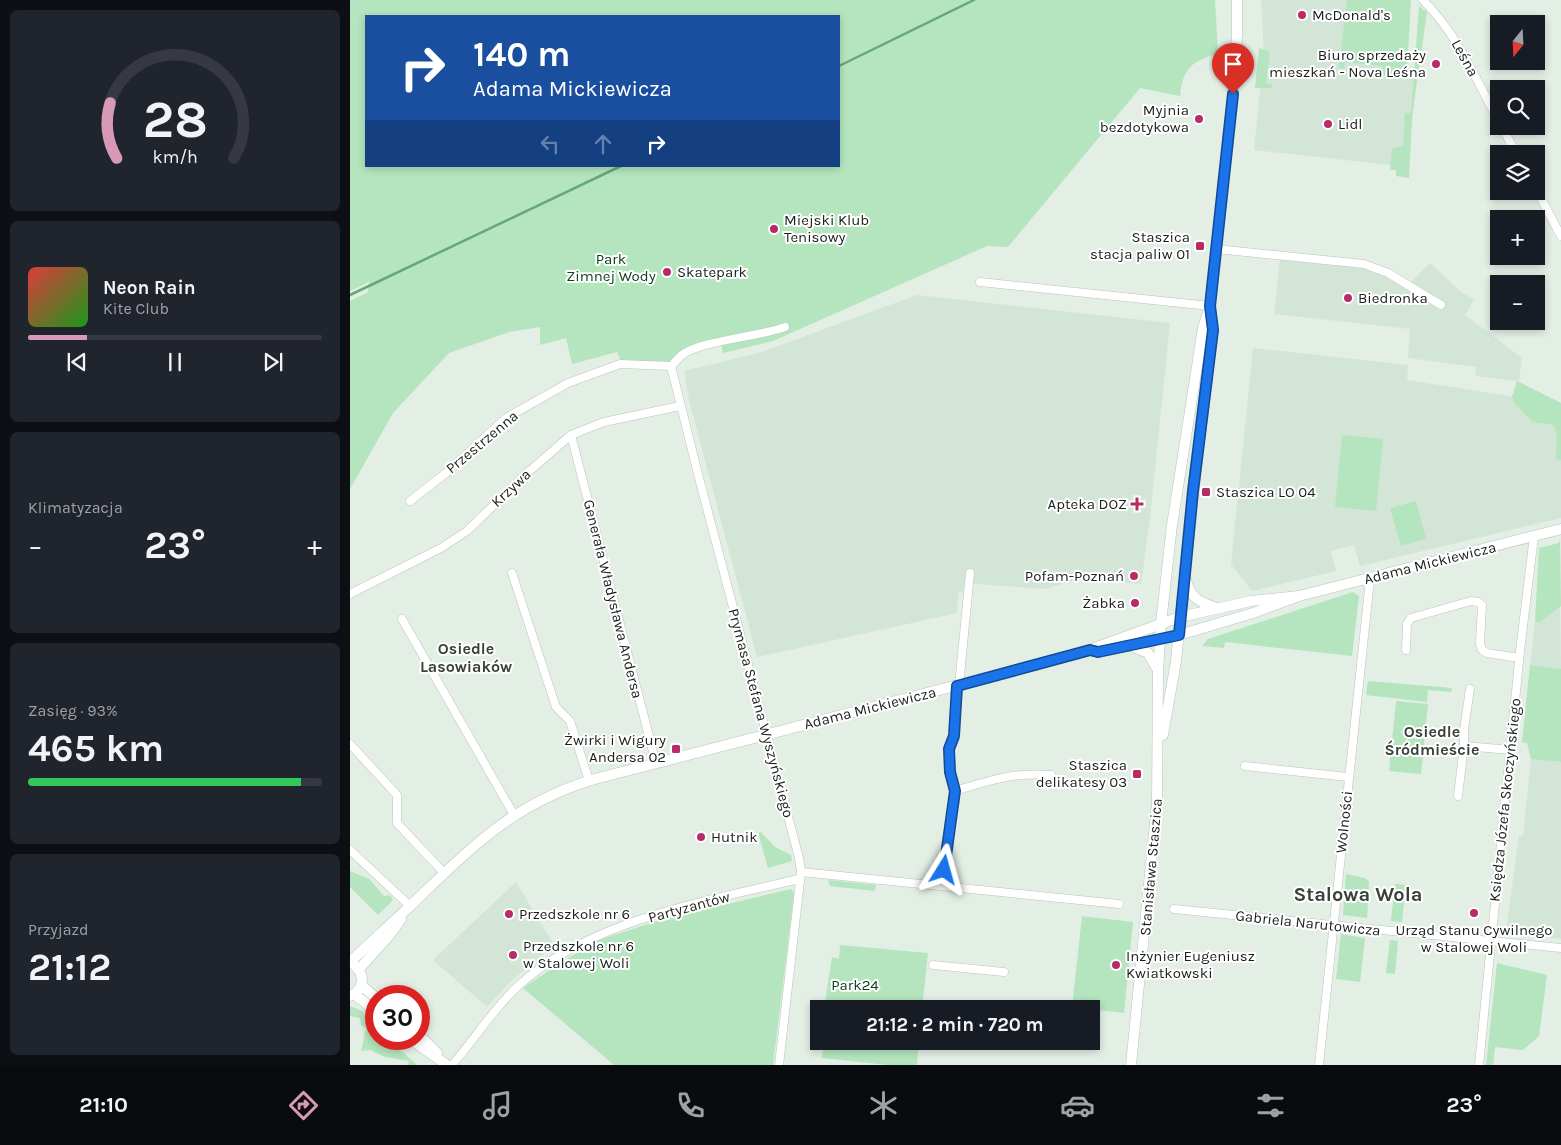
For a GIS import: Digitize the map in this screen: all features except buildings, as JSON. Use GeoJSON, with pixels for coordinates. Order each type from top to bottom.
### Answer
{"type":"FeatureCollection","features":[{"type":"Feature","properties":{"kind":"street","name":"Stanisława Staszica"},"geometry":{"type":"LineString","coordinates":[[1159,758],[1179,635],[1213,330],[1210,306],[1233,94],[1237,0]]}},
{"type":"Feature","properties":{"kind":"street","name":"Leśna"},"geometry":{"type":"LineString","coordinates":[[1423,0],[1450,31],[1463,51],[1490,104]]}},
{"type":"Feature","properties":{"kind":"street"},"geometry":{"type":"LineString","coordinates":[[1541,200],[1561,236]]}},
{"type":"Feature","properties":{"kind":"street"},"geometry":{"type":"LineString","coordinates":[[1216,249],[1364,264],[1388,273],[1441,305]]}},
{"type":"Feature","properties":{"kind":"street"},"geometry":{"type":"LineString","coordinates":[[980,282],[1210,306]]}},
{"type":"Feature","properties":{"kind":"street","name":"Stanisława Staszica"},"geometry":{"type":"LineString","coordinates":[[1131,1065],[1157,803],[1159,640],[1171,534],[1202,328],[1210,306]]}},
{"type":"Feature","properties":{"kind":"street"},"geometry":{"type":"LineString","coordinates":[[671,366],[683,354],[709,345],[786,327]]}},
{"type":"Feature","properties":{"kind":"street","name":"Przestrzenna"},"geometry":{"type":"LineString","coordinates":[[410,501],[446,473],[506,418],[568,383],[620,364],[671,366]]}},
{"type":"Feature","properties":{"kind":"street","name":"Prymasa Stefana Wyszyńskiego"},"geometry":{"type":"LineString","coordinates":[[671,366],[798,852],[800,875],[779,1065]]}},
{"type":"Feature","properties":{"kind":"street","name":"Krzywa"},"geometry":{"type":"LineString","coordinates":[[350,594],[441,548],[467,531],[526,474],[571,435],[604,422],[680,406]]}},
{"type":"Feature","properties":{"kind":"street","name":"Generała Władysława Andersa"},"geometry":{"type":"LineString","coordinates":[[571,435],[656,764]]}},
{"type":"Feature","properties":{"kind":"street","name":"Adama Mickiewicza"},"geometry":{"type":"LineString","coordinates":[[1090,650],[1098,652],[1179,635],[1253,613],[1299,596],[1561,529]]}},
{"type":"Feature","properties":{"kind":"street","name":"Księdza Józefa Skoczyńskiego"},"geometry":{"type":"LineString","coordinates":[[1479,1065],[1519,658],[1534,536]]}},
{"type":"Feature","properties":{"kind":"street"},"geometry":{"type":"LineString","coordinates":[[512,573],[556,708],[570,722],[589,781]]}},
{"type":"Feature","properties":{"kind":"street"},"geometry":{"type":"LineString","coordinates":[[942,885],[955,791],[950,772],[949,749],[954,736],[957,686],[970,573]]}},
{"type":"Feature","properties":{"kind":"street"},"geometry":{"type":"LineString","coordinates":[[1185,573],[1190,593],[1197,600],[1218,609]]}},
{"type":"Feature","properties":{"kind":"street","name":"Wolności"},"geometry":{"type":"LineString","coordinates":[[1319,1065],[1370,579]]}},
{"type":"Feature","properties":{"kind":"street","name":"Adama Mickiewicza"},"geometry":{"type":"LineString","coordinates":[[410,906],[478,841],[514,815],[558,792],[589,781],[1090,650],[1102,644],[1180,617],[1251,601],[1299,596]]}},
{"type":"Feature","properties":{"kind":"street"},"geometry":{"type":"LineString","coordinates":[[1406,650],[1407,624],[1411,618],[1471,601],[1482,605],[1480,644],[1482,650],[1487,653],[1519,658]]}},
{"type":"Feature","properties":{"kind":"street"},"geometry":{"type":"LineString","coordinates":[[402,619],[514,815]]}},
{"type":"Feature","properties":{"kind":"street"},"geometry":{"type":"LineString","coordinates":[[1130,646],[1148,653],[1158,672]]}},
{"type":"Feature","properties":{"kind":"street"},"geometry":{"type":"LineString","coordinates":[[1458,796],[1464,746],[1464,729],[1470,690]]}},
{"type":"Feature","properties":{"kind":"street"},"geometry":{"type":"LineString","coordinates":[[350,744],[396,795],[397,823],[444,873]]}},
{"type":"Feature","properties":{"kind":"street"},"geometry":{"type":"LineString","coordinates":[[1464,746],[1511,750]]}},
{"type":"Feature","properties":{"kind":"street"},"geometry":{"type":"LineString","coordinates":[[1245,766],[1348,777]]}},
{"type":"Feature","properties":{"kind":"street"},"geometry":{"type":"LineString","coordinates":[[955,791],[1002,776],[1025,773],[1051,775]]}},
{"type":"Feature","properties":{"kind":"street"},"geometry":{"type":"LineString","coordinates":[[350,850],[410,906]]}},
{"type":"Feature","properties":{"kind":"street"},"geometry":{"type":"LineString","coordinates":[[800,875],[942,885],[1119,904]]}},
{"type":"Feature","properties":{"kind":"street","name":"Partyzantów"},"geometry":{"type":"LineString","coordinates":[[449,1065],[517,986],[565,952],[608,932],[658,915],[800,875]]}},
{"type":"Feature","properties":{"kind":"street"},"geometry":{"type":"LineString","coordinates":[[365,988],[362,985],[359,970],[350,963],[410,906]]}},
{"type":"Feature","properties":{"kind":"street"},"geometry":{"type":"LineString","coordinates":[[359,970],[387,938],[410,906]]}},
{"type":"Feature","properties":{"kind":"street","name":"Gabriela Narutowicza"},"geometry":{"type":"LineString","coordinates":[[1174,910],[1561,948]]}},
{"type":"Feature","properties":{"kind":"street"},"geometry":{"type":"LineString","coordinates":[[933,965],[1004,972]]}},
{"type":"Feature","properties":{"kind":"street"},"geometry":{"type":"LineString","coordinates":[[362,985],[352,995],[365,1004]]}},
{"type":"Feature","properties":{"kind":"street"},"geometry":{"type":"LineString","coordinates":[[430,1046],[449,1065]]}},
{"type":"Feature","properties":{"kind":"street"},"geometry":{"type":"LineString","coordinates":[[426,1050],[449,1065]]}},
{"type":"Feature","properties":{"kind":"shaded area"},"geometry":{"type":"Polygon","coordinates":[[[1261,0],[1350,0],[1342,60],[1416,68],[1409,167],[1254,150],[1264,52],[1261,0]]]}},
{"type":"Feature","properties":{"kind":"shaded area"},"geometry":{"type":"Polygon","coordinates":[[[1280,258],[1357,266],[1393,278],[1406,287],[1430,263],[1461,292],[1474,300],[1465,315],[1522,358],[1519,381],[1475,376],[1476,367],[1408,358],[1410,329],[1274,314],[1280,258]]]}},
{"type":"Feature","properties":{"kind":"shaded area"},"geometry":{"type":"Polygon","coordinates":[[[917,295],[1170,323],[1150,518],[1141,584],[1082,578],[1044,589],[964,583],[963,592],[958,593],[957,613],[757,657],[689,400],[684,371],[762,352],[917,295]]]}},
{"type":"Feature","properties":{"kind":"shaded area"},"geometry":{"type":"Polygon","coordinates":[[[1253,348],[1408,365],[1407,380],[1516,397],[1561,418],[1561,518],[1360,566],[1354,545],[1331,551],[1336,571],[1252,591],[1231,564],[1253,348]]]}},
{"type":"Feature","properties":{"kind":"shaded area"},"geometry":{"type":"Polygon","coordinates":[[[1560,606],[1561,669],[1530,665],[1535,622],[1540,622],[1560,606]]]}},
{"type":"Feature","properties":{"kind":"shaded area"},"geometry":{"type":"Polygon","coordinates":[[[1531,759],[1561,762],[1561,939],[1506,933],[1519,835],[1523,836],[1531,759]]]}},
{"type":"Feature","properties":{"kind":"shaded area","name":"Przedszkole nr 6"},"geometry":{"type":"Polygon","coordinates":[[[516,882],[554,945],[510,982],[487,1007],[433,960],[516,882]]]}},
{"type":"Feature","properties":{"kind":"green space","name":"Park Zimnej Wody"},"geometry":{"type":"Polygon","coordinates":[[[350,0],[1215,0],[1218,53],[1202,59],[1190,67],[1181,86],[1180,96],[1140,88],[1008,247],[987,246],[773,341],[723,353],[721,342],[683,354],[671,366],[622,364],[617,352],[572,364],[566,338],[540,345],[540,327],[509,332],[449,353],[393,413],[350,489],[350,301],[368,292],[369,282],[350,291],[350,0]]]}},
{"type":"Feature","properties":{"kind":"green space"},"geometry":{"type":"Polygon","coordinates":[[[1347,0],[1411,0],[1407,70],[1404,76],[1382,75],[1383,66],[1345,62],[1344,69],[1339,68],[1347,0]]]}},
{"type":"Feature","properties":{"kind":"green space"},"geometry":{"type":"Polygon","coordinates":[[[1419,6],[1427,12],[1412,117],[1409,178],[1396,176],[1396,170],[1390,170],[1392,148],[1403,146],[1405,113],[1411,113],[1419,6]]]}},
{"type":"Feature","properties":{"kind":"green space"},"geometry":{"type":"Polygon","coordinates":[[[1259,48],[1270,52],[1266,83],[1272,84],[1272,88],[1255,88],[1259,48]]]}},
{"type":"Feature","properties":{"kind":"green space"},"geometry":{"type":"Polygon","coordinates":[[[1517,381],[1561,403],[1561,460],[1556,459],[1557,434],[1554,425],[1533,422],[1514,403],[1512,396],[1517,381]]]}},
{"type":"Feature","properties":{"kind":"green space"},"geometry":{"type":"Polygon","coordinates":[[[1342,435],[1383,439],[1376,511],[1335,507],[1342,435]]]}},
{"type":"Feature","properties":{"kind":"green space"},"geometry":{"type":"Polygon","coordinates":[[[1416,501],[1426,539],[1401,546],[1390,508],[1416,501]]]}},
{"type":"Feature","properties":{"kind":"green space"},"geometry":{"type":"Polygon","coordinates":[[[1560,539],[1561,606],[1540,622],[1535,622],[1539,548],[1559,543],[1560,539]]]}},
{"type":"Feature","properties":{"kind":"green space"},"geometry":{"type":"Polygon","coordinates":[[[1353,592],[1359,596],[1352,656],[1225,642],[1224,648],[1202,646],[1208,639],[1353,592]]]}},
{"type":"Feature","properties":{"kind":"green space"},"geometry":{"type":"Polygon","coordinates":[[[1530,665],[1561,669],[1561,762],[1531,759],[1527,743],[1522,742],[1530,665]]]}},
{"type":"Feature","properties":{"kind":"green space"},"geometry":{"type":"Polygon","coordinates":[[[1368,681],[1452,688],[1451,692],[1428,690],[1427,702],[1366,695],[1368,681]]]}},
{"type":"Feature","properties":{"kind":"green space"},"geometry":{"type":"Polygon","coordinates":[[[1396,701],[1428,704],[1421,774],[1389,771],[1396,701]]]}},
{"type":"Feature","properties":{"kind":"green space"},"geometry":{"type":"Polygon","coordinates":[[[761,832],[775,847],[791,855],[792,861],[768,868],[758,833],[761,832]]]}},
{"type":"Feature","properties":{"kind":"green space"},"geometry":{"type":"Polygon","coordinates":[[[350,871],[369,879],[384,896],[390,895],[393,900],[378,915],[350,887],[350,871]]]}},
{"type":"Feature","properties":{"kind":"green space"},"geometry":{"type":"Polygon","coordinates":[[[1346,874],[1365,878],[1369,882],[1367,918],[1343,915],[1346,874]]]}},
{"type":"Feature","properties":{"kind":"green space"},"geometry":{"type":"Polygon","coordinates":[[[828,880],[876,885],[875,891],[830,886],[828,880]]]}},
{"type":"Feature","properties":{"kind":"green space"},"geometry":{"type":"Polygon","coordinates":[[[1395,884],[1406,885],[1402,922],[1391,921],[1395,884]]]}},
{"type":"Feature","properties":{"kind":"green space"},"geometry":{"type":"Polygon","coordinates":[[[791,889],[794,893],[773,1065],[614,1065],[523,988],[599,940],[660,920],[791,889]]]}},
{"type":"Feature","properties":{"kind":"green space"},"geometry":{"type":"Polygon","coordinates":[[[1082,916],[1133,922],[1124,1013],[1100,1010],[1100,1000],[1073,1000],[1082,916]]]}},
{"type":"Feature","properties":{"kind":"green space"},"geometry":{"type":"Polygon","coordinates":[[[1341,934],[1365,938],[1360,982],[1336,979],[1341,934]]]}},
{"type":"Feature","properties":{"kind":"green space"},"geometry":{"type":"Polygon","coordinates":[[[1390,940],[1398,941],[1395,974],[1386,973],[1390,940]]]}},
{"type":"Feature","properties":{"kind":"green space","name":"Park24"},"geometry":{"type":"Polygon","coordinates":[[[840,945],[928,953],[923,1000],[825,1000],[832,957],[839,959],[840,945]]]}},
{"type":"Feature","properties":{"kind":"green space"},"geometry":{"type":"Polygon","coordinates":[[[1497,963],[1547,975],[1539,1036],[1523,1050],[1495,1047],[1493,1065],[1486,1065],[1497,963]]]}},
{"type":"Feature","properties":{"kind":"green space"},"geometry":{"type":"Polygon","coordinates":[[[350,1006],[362,1011],[365,1014],[365,1027],[361,1025],[360,1018],[350,1016],[350,1006]]]}},
{"type":"Feature","properties":{"kind":"green space"},"geometry":{"type":"Polygon","coordinates":[[[365,1033],[365,1050],[370,1050],[361,1051],[365,1033]]]}},
{"type":"Feature","properties":{"kind":"green space"},"geometry":{"type":"Polygon","coordinates":[[[370,1050],[400,1050],[417,1065],[408,1065],[409,1061],[385,1057],[370,1050]]]}},
{"type":"Feature","properties":{"kind":"green space"},"geometry":{"type":"Polygon","coordinates":[[[823,1050],[918,1050],[917,1065],[888,1065],[822,1058],[823,1050]]]}},
{"type":"Feature","properties":{"kind":"waterway"},"geometry":{"type":"LineString","coordinates":[[840,66],[974,0]]}},
{"type":"Feature","properties":{"kind":"waterway"},"geometry":{"type":"LineString","coordinates":[[350,295],[619,167]]}},
{"type":"Feature","properties":{"kind":"place","name":"McDonald's"},"geometry":{"type":"Point","coordinates":[1302,15]}},
{"type":"Feature","properties":{"kind":"place","name":"Biuro sprzedaży mieszkań - Nova Leśna"},"geometry":{"type":"Point","coordinates":[1436,64]}},
{"type":"Feature","properties":{"kind":"place","name":"Myjnia bezdotykowa"},"geometry":{"type":"Point","coordinates":[1199,119]}},
{"type":"Feature","properties":{"kind":"place","name":"Lidl"},"geometry":{"type":"Point","coordinates":[1328,124]}},
{"type":"Feature","properties":{"kind":"place","name":"Miejski Klub Tenisowy"},"geometry":{"type":"Point","coordinates":[774,229]}},
{"type":"Feature","properties":{"kind":"place","name":"Staszica stacja paliw 01"},"geometry":{"type":"Point","coordinates":[1200,246]}},
{"type":"Feature","properties":{"kind":"place","name":"Skatepark"},"geometry":{"type":"Point","coordinates":[667,272]}},
{"type":"Feature","properties":{"kind":"place","name":"Biedronka"},"geometry":{"type":"Point","coordinates":[1348,298]}},
{"type":"Feature","properties":{"kind":"place","name":"Staszica LO 04"},"geometry":{"type":"Point","coordinates":[1206,492]}},
{"type":"Feature","properties":{"kind":"place","name":"Apteka DOZ"},"geometry":{"type":"Point","coordinates":[1137,504]}},
{"type":"Feature","properties":{"kind":"place","name":"Pofam-Poznań"},"geometry":{"type":"Point","coordinates":[1134,576]}},
{"type":"Feature","properties":{"kind":"place","name":"Żabka"},"geometry":{"type":"Point","coordinates":[1135,603]}},
{"type":"Feature","properties":{"kind":"place","name":"Żwirki i Wigury Andersa 02"},"geometry":{"type":"Point","coordinates":[676,749]}},
{"type":"Feature","properties":{"kind":"place","name":"Staszica delikatesy 03"},"geometry":{"type":"Point","coordinates":[1137,774]}},
{"type":"Feature","properties":{"kind":"place","name":"Hutnik"},"geometry":{"type":"Point","coordinates":[701,837]}},
{"type":"Feature","properties":{"kind":"place","name":"Urząd Stanu Cywilnego w Stalowej Woli"},"geometry":{"type":"Point","coordinates":[1474,913]}},
{"type":"Feature","properties":{"kind":"place","name":"Przedszkole nr 6"},"geometry":{"type":"Point","coordinates":[509,914]}},
{"type":"Feature","properties":{"kind":"place","name":"Przedszkole nr 6 w Stalowej Woli"},"geometry":{"type":"Point","coordinates":[513,955]}},
{"type":"Feature","properties":{"kind":"place","name":"Inżynier Eugeniusz Kwiatkowski"},"geometry":{"type":"Point","coordinates":[1116,965]}},
{"type":"Feature","properties":{"kind":"district","name":"Osiedle Lasowiaków"},"geometry":{"type":"Point","coordinates":[466,657]}},
{"type":"Feature","properties":{"kind":"district","name":"Osiedle Śródmieście"},"geometry":{"type":"Point","coordinates":[1432,740]}},
{"type":"Feature","properties":{"kind":"district","name":"Stalowa Wola"},"geometry":{"type":"Point","coordinates":[1358,894]}},
{"type":"Feature","properties":{"kind":"route"},"geometry":{"type":"LineString","coordinates":[[944,870],[955,791],[950,772],[949,749],[954,736],[957,686],[1090,650],[1098,652],[1179,635],[1193,491],[1213,330],[1210,306],[1233,94]]}}]}
